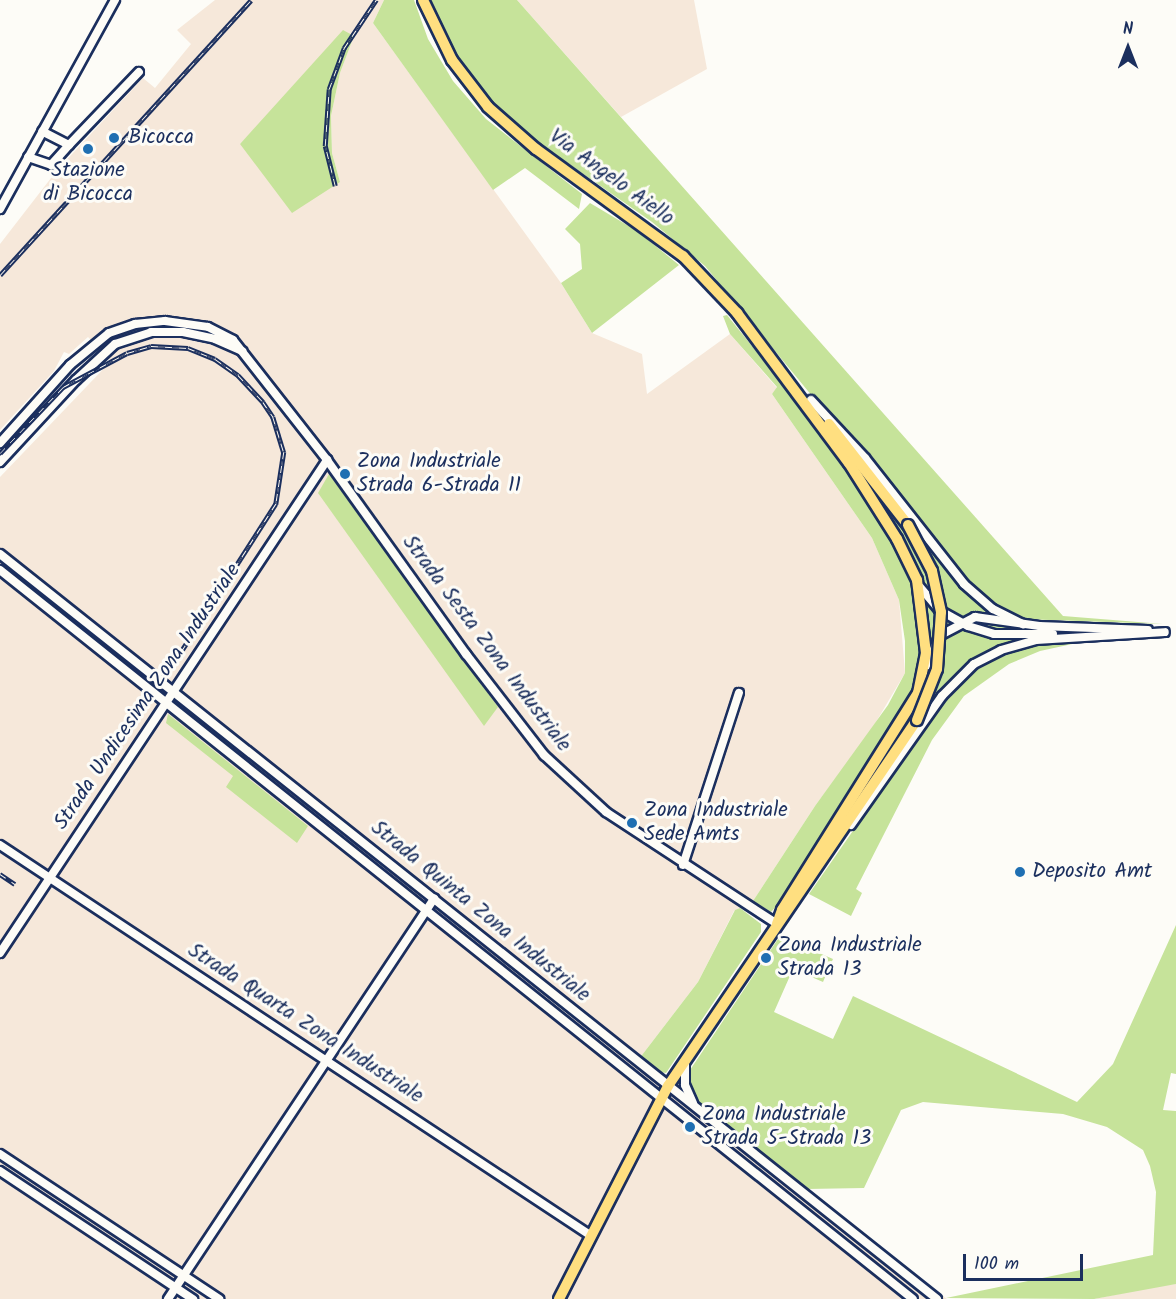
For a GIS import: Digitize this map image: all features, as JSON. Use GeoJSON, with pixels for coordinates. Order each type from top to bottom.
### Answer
{"type":"FeatureCollection","features":[{"type":"Feature","properties":{"kind":"main road","name":"Via Angelo Aiello"},"geometry":{"type":"LineString","coordinates":[[423,0],[452,60],[488,107],[536,149],[683,256],[724,297],[789,379]]}},
{"type":"Feature","properties":{"kind":"main road"},"geometry":{"type":"LineString","coordinates":[[559,1299],[660,1099],[918,720],[937,669],[941,612],[932,571],[908,525],[811,400],[789,379]]}},
{"type":"Feature","properties":{"kind":"main road"},"geometry":{"type":"LineString","coordinates":[[777,924],[782,910],[909,711],[924,678],[924,628],[917,580],[892,530],[789,379]]}},
{"type":"Feature","properties":{"kind":"street"},"geometry":{"type":"LineString","coordinates":[[0,209],[115,0]]}},
{"type":"Feature","properties":{"kind":"street"},"geometry":{"type":"LineString","coordinates":[[28,157],[51,165],[139,72]]}},
{"type":"Feature","properties":{"kind":"street"},"geometry":{"type":"LineString","coordinates":[[42,131],[69,145]]}},
{"type":"Feature","properties":{"kind":"street","name":"Strada Sesta Zona Industriale"},"geometry":{"type":"LineString","coordinates":[[0,443],[99,339],[147,322],[208,327],[233,340],[246,353],[327,460],[466,654],[544,755],[606,812],[683,865],[777,924]]}},
{"type":"Feature","properties":{"kind":"street"},"geometry":{"type":"LineString","coordinates":[[0,462],[103,352],[141,334],[165,331],[199,335],[246,353]]}},
{"type":"Feature","properties":{"kind":"street"},"geometry":{"type":"LineString","coordinates":[[52,386],[62,394]]}},
{"type":"Feature","properties":{"kind":"street"},"geometry":{"type":"LineString","coordinates":[[811,400],[865,458],[964,584],[993,609],[1023,624]]}},
{"type":"Feature","properties":{"kind":"street","name":"Strada Undicesima Zona Industriale"},"geometry":{"type":"LineString","coordinates":[[0,953],[327,460]]}},
{"type":"Feature","properties":{"kind":"street","name":"Strada Quinta Zona Industriale"},"geometry":{"type":"LineString","coordinates":[[0,554],[937,1299]]}},
{"type":"Feature","properties":{"kind":"street","name":"Strada Quinta Zona Industriale"},"geometry":{"type":"LineString","coordinates":[[0,570],[660,1099],[914,1299]]}},
{"type":"Feature","properties":{"kind":"street"},"geometry":{"type":"LineString","coordinates":[[917,580],[929,601],[960,622],[993,634],[1122,636]]}},
{"type":"Feature","properties":{"kind":"street"},"geometry":{"type":"LineString","coordinates":[[44,605],[51,595]]}},
{"type":"Feature","properties":{"kind":"street"},"geometry":{"type":"LineString","coordinates":[[924,678],[939,636],[960,622],[983,617],[1023,624],[1176,633]]}},
{"type":"Feature","properties":{"kind":"street"},"geometry":{"type":"LineString","coordinates":[[838,839],[942,696],[974,664],[1001,650],[1036,640],[1165,632]]}},
{"type":"Feature","properties":{"kind":"street"},"geometry":{"type":"LineString","coordinates":[[683,865],[739,693]]}},
{"type":"Feature","properties":{"kind":"street","name":"Strada Quarta Zona Industriale"},"geometry":{"type":"LineString","coordinates":[[0,845],[590,1234]]}},
{"type":"Feature","properties":{"kind":"street"},"geometry":{"type":"LineString","coordinates":[[383,876],[392,864]]}},
{"type":"Feature","properties":{"kind":"street"},"geometry":{"type":"LineString","coordinates":[[168,1299],[434,898]]}},
{"type":"Feature","properties":{"kind":"street"},"geometry":{"type":"LineString","coordinates":[[685,1060],[686,1091],[695,1107]]}},
{"type":"Feature","properties":{"kind":"street"},"geometry":{"type":"LineString","coordinates":[[0,1154],[219,1299]]}},
{"type":"Feature","properties":{"kind":"street"},"geometry":{"type":"LineString","coordinates":[[0,1171],[193,1299]]}},
{"type":"Feature","properties":{"kind":"street"},"geometry":{"type":"LineString","coordinates":[[51,1205],[60,1193]]}},
{"type":"Feature","properties":{"kind":"shaded area"},"geometry":{"type":"Polygon","coordinates":[[[215,0],[384,0],[373,23],[561,283],[592,333],[642,354],[647,394],[730,334],[777,388],[772,394],[872,538],[899,600],[905,673],[870,732],[815,806],[753,901],[734,911],[698,982],[639,1059],[947,1299],[0,1299],[0,477],[111,361],[88,337],[69,354],[64,352],[54,371],[0,430],[0,244],[58,169],[143,78],[155,88],[191,44],[177,30],[215,0]],[[354,36],[240,144],[340,182],[332,153],[331,116],[340,73],[354,36]]]}},
{"type":"Feature","properties":{"kind":"shaded area"},"geometry":{"type":"Polygon","coordinates":[[[517,0],[694,0],[707,69],[621,117],[517,0]]]}},
{"type":"Feature","properties":{"kind":"shaded area"},"geometry":{"type":"Polygon","coordinates":[[[1176,1284],[1176,1299],[1094,1299],[1157,1286],[1176,1284]]]}},
{"type":"Feature","properties":{"kind":"green space"},"geometry":{"type":"Polygon","coordinates":[[[384,0],[414,0],[428,39],[453,81],[486,119],[582,194],[579,209],[525,168],[493,190],[373,23],[384,0]]]}},
{"type":"Feature","properties":{"kind":"green space"},"geometry":{"type":"Polygon","coordinates":[[[429,0],[517,0],[1063,616],[1163,624],[1021,619],[990,604],[967,584],[705,266],[652,222],[519,129],[491,102],[461,64],[429,0]]]}},
{"type":"Feature","properties":{"kind":"green space"},"geometry":{"type":"Polygon","coordinates":[[[343,30],[354,36],[340,73],[331,116],[332,153],[340,182],[292,213],[240,144],[343,30]]]}},
{"type":"Feature","properties":{"kind":"green space"},"geometry":{"type":"Polygon","coordinates":[[[590,203],[637,231],[679,265],[592,333],[561,283],[582,269],[580,244],[565,229],[590,203]]]}},
{"type":"Feature","properties":{"kind":"green space"},"geometry":{"type":"Polygon","coordinates":[[[727,315],[827,439],[889,533],[913,584],[923,654],[914,692],[783,899],[771,912],[753,901],[815,806],[888,705],[905,673],[905,641],[899,600],[872,538],[772,394],[777,387],[730,334],[723,316],[727,315]]]}},
{"type":"Feature","properties":{"kind":"green space"},"geometry":{"type":"Polygon","coordinates":[[[859,470],[902,527],[913,524],[981,603],[1001,617],[978,614],[959,619],[935,604],[859,470]]]}},
{"type":"Feature","properties":{"kind":"green space"},"geometry":{"type":"Polygon","coordinates":[[[329,474],[498,707],[484,726],[318,493],[329,474]]]}},
{"type":"Feature","properties":{"kind":"green space"},"geometry":{"type":"Polygon","coordinates":[[[922,597],[954,621],[936,636],[928,652],[922,597]]]}},
{"type":"Feature","properties":{"kind":"green space"},"geometry":{"type":"Polygon","coordinates":[[[988,620],[1035,631],[995,632],[965,622],[988,620]]]}},
{"type":"Feature","properties":{"kind":"green space"},"geometry":{"type":"Polygon","coordinates":[[[960,625],[1034,638],[997,648],[972,661],[926,714],[940,677],[946,632],[960,625]]]}},
{"type":"Feature","properties":{"kind":"green space"},"geometry":{"type":"Polygon","coordinates":[[[1048,642],[1077,643],[1040,651],[1009,664],[964,696],[932,740],[856,889],[862,893],[851,916],[809,894],[951,690],[973,668],[1008,651],[1048,642]]]}},
{"type":"Feature","properties":{"kind":"green space"},"geometry":{"type":"Polygon","coordinates":[[[168,714],[308,826],[297,843],[226,787],[233,776],[166,723],[168,714]]]}},
{"type":"Feature","properties":{"kind":"green space"},"geometry":{"type":"Polygon","coordinates":[[[740,908],[761,924],[761,932],[666,1073],[655,1071],[639,1059],[698,982],[735,910],[740,908]]]}},
{"type":"Feature","properties":{"kind":"green space"},"geometry":{"type":"Polygon","coordinates":[[[1176,925],[1176,1074],[1171,1073],[1163,1110],[1176,1111],[1176,1284],[1094,1299],[946,1298],[1153,1255],[1156,1192],[1150,1166],[1143,1150],[1107,1127],[1063,1114],[923,1102],[901,1110],[864,1188],[807,1189],[694,1099],[688,1082],[688,1073],[780,936],[833,959],[823,982],[793,969],[774,1012],[833,1039],[853,996],[1077,1102],[1113,1064],[1176,925]]]}},
{"type":"Feature","properties":{"kind":"railway"},"geometry":{"type":"LineString","coordinates":[[0,275],[251,0]]}},
{"type":"Feature","properties":{"kind":"railway"},"geometry":{"type":"LineString","coordinates":[[335,186],[325,146],[329,89],[344,48],[376,0]]}},
{"type":"Feature","properties":{"kind":"railway"},"geometry":{"type":"LineString","coordinates":[[0,453],[63,387],[127,353],[151,346],[188,348],[215,359],[238,375],[263,402],[273,417],[284,452],[276,504],[169,671]]}},
{"type":"Feature","properties":{"kind":"railway"},"geometry":{"type":"LineString","coordinates":[[0,874],[15,884]]}},
{"type":"Feature","properties":{"kind":"place","name":"Bicocca"},"geometry":{"type":"Point","coordinates":[114,138]}},
{"type":"Feature","properties":{"kind":"place","name":"Stazione di Bicocca"},"geometry":{"type":"Point","coordinates":[88,149]}},
{"type":"Feature","properties":{"kind":"place","name":"Zona Industriale Strada 6-Strada 11"},"geometry":{"type":"Point","coordinates":[345,474]}},
{"type":"Feature","properties":{"kind":"place","name":"Zona Industriale Sede Amts"},"geometry":{"type":"Point","coordinates":[632,823]}},
{"type":"Feature","properties":{"kind":"place","name":"Deposito Amt"},"geometry":{"type":"Point","coordinates":[1020,872]}},
{"type":"Feature","properties":{"kind":"place","name":"Zona Industriale Strada 13"},"geometry":{"type":"Point","coordinates":[766,958]}},
{"type":"Feature","properties":{"kind":"place","name":"Zona Industriale Strada 5-Strada 13"},"geometry":{"type":"Point","coordinates":[690,1127]}}]}
